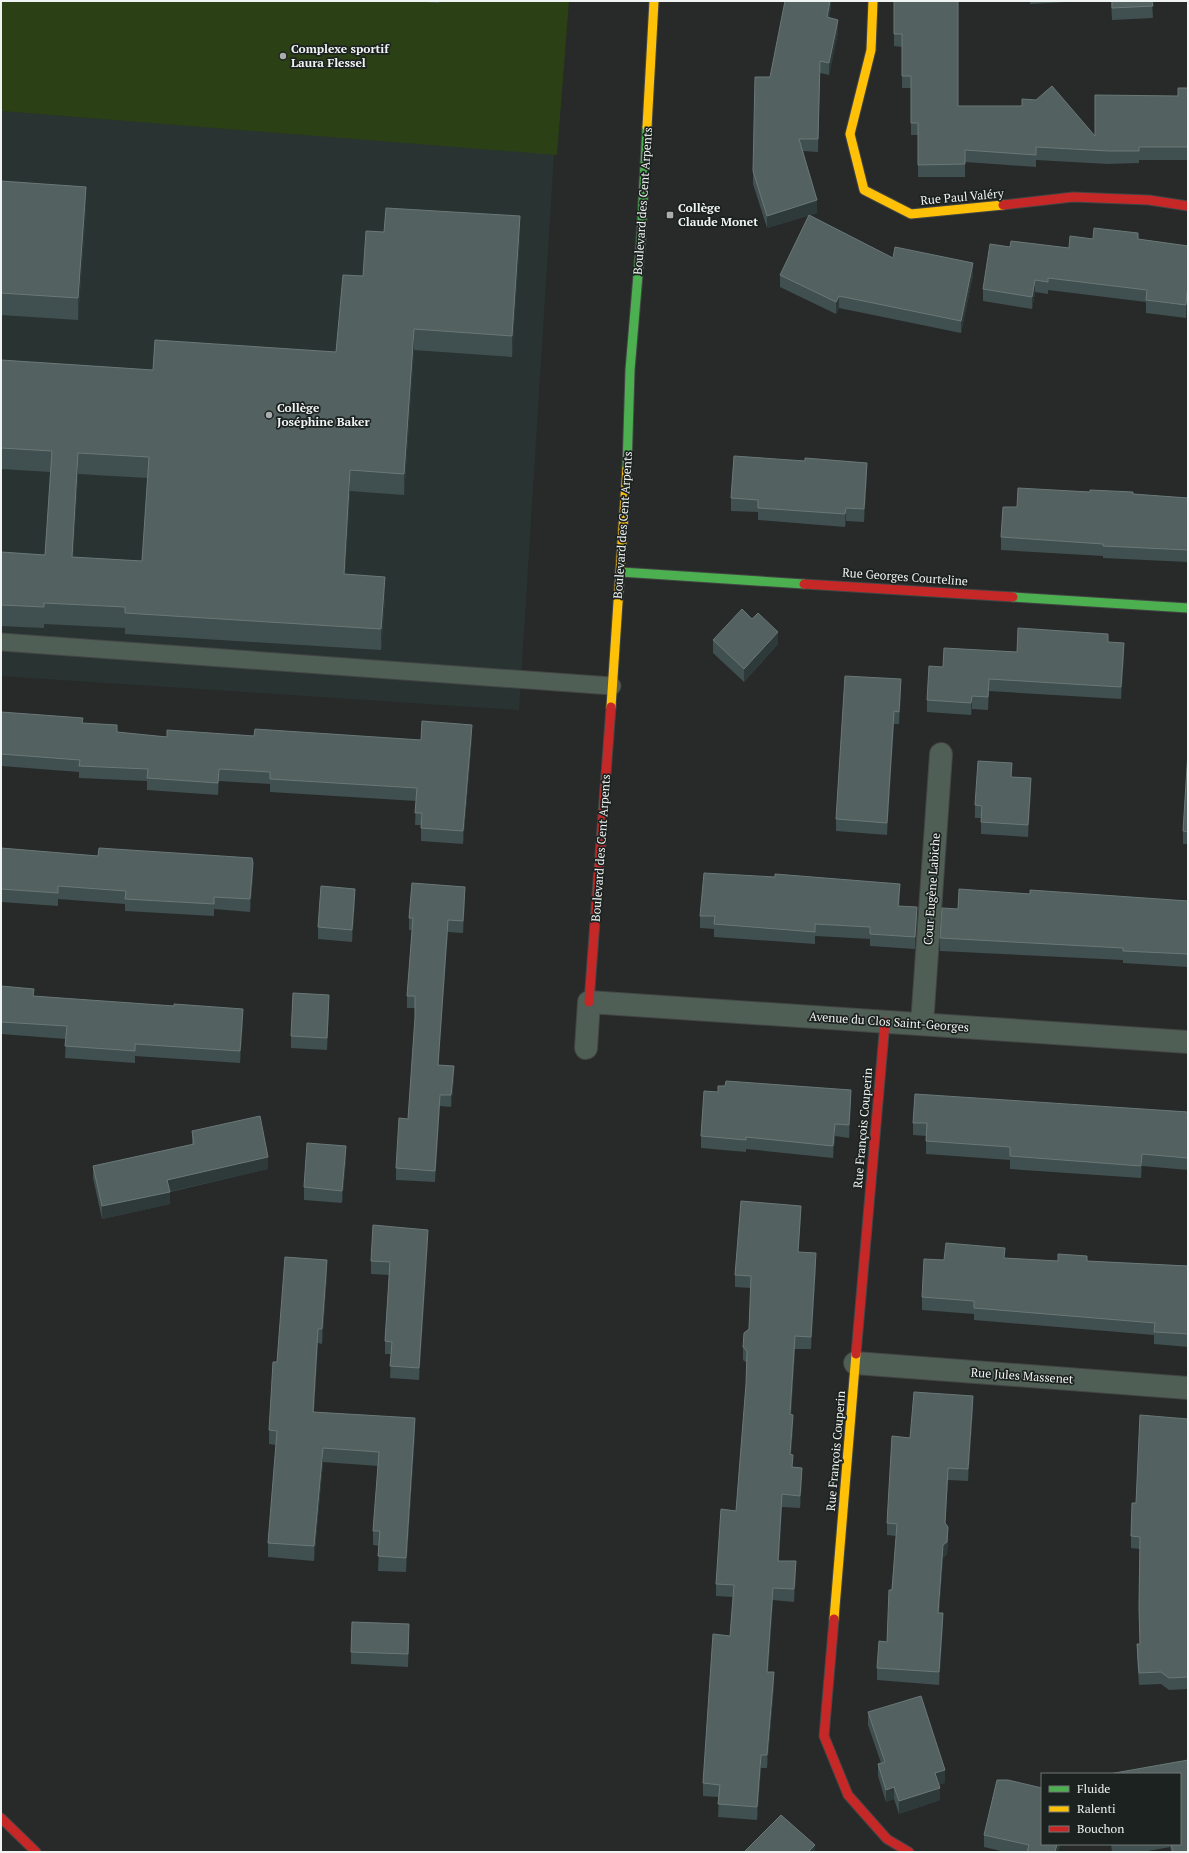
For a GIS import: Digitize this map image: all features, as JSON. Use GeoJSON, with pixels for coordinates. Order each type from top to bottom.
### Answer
{"type":"FeatureCollection","features":[{"type":"Feature","properties":{"kind":"street","name":"Boulevard des Cent Arpents"},"geometry":{"type":"LineString","coordinates":[[586,1048],[621,572],[628,452],[630,370],[641,238],[654,1]]}},
{"type":"Feature","properties":{"kind":"street","name":"Rue Paul Valéry"},"geometry":{"type":"LineString","coordinates":[[873,1],[871,50],[850,134],[864,190],[911,214],[972,209],[1073,197],[1149,200],[1188,206]]}},
{"type":"Feature","properties":{"kind":"street","name":"Rue Georges Courteline"},"geometry":{"type":"LineString","coordinates":[[621,572],[1188,608]]}},
{"type":"Feature","properties":{"kind":"street","name":"Cour Eugène Labiche"},"geometry":{"type":"LineString","coordinates":[[922,1024],[941,754]]}},
{"type":"Feature","properties":{"kind":"street","name":"Avenue du Clos Saint-Georges"},"geometry":{"type":"LineString","coordinates":[[590,1002],[1188,1042]]}},
{"type":"Feature","properties":{"kind":"street","name":"Rue François Couperin"},"geometry":{"type":"LineString","coordinates":[[885,1022],[824,1736],[848,1795],[887,1839],[909,1852]]}},
{"type":"Feature","properties":{"kind":"street","name":"Rue Jules Massenet"},"geometry":{"type":"LineString","coordinates":[[855,1363],[1188,1388]]}},
{"type":"Feature","properties":{"kind":"street"},"geometry":{"type":"LineString","coordinates":[[1,1818],[36,1852]]}},
{"type":"Feature","properties":{"kind":"lane"},"geometry":{"type":"LineString","coordinates":[[1,642],[612,686]]}},
{"type":"Feature","properties":{"kind":"shaded area","name":"Collège Joséphine Baker"},"geometry":{"type":"Polygon","coordinates":[[[1,111],[554,154],[519,710],[1,676],[1,111]]]}},
{"type":"Feature","properties":{"kind":"green space","name":"Complexe sportif Laura Flessel"},"geometry":{"type":"Polygon","coordinates":[[[1,1],[569,1],[557,155],[1,111],[1,1]]]}},
{"type":"Feature","properties":{"kind":"building"},"geometry":{"type":"Polygon","coordinates":[[[785,1],[830,1],[827,17],[838,20],[829,63],[820,61],[818,139],[799,139],[817,200],[767,216],[753,171],[755,77],[770,77],[785,1]]]}},
{"type":"Feature","properties":{"kind":"building"},"geometry":{"type":"Polygon","coordinates":[[[894,1],[958,1],[958,106],[1022,106],[1022,99],[1036,100],[1052,86],[1095,136],[1095,95],[1178,96],[1178,88],[1188,88],[1188,147],[1139,147],[1139,151],[1108,151],[1036,147],[1036,155],[965,150],[965,164],[918,165],[918,123],[911,123],[911,76],[902,76],[902,34],[894,34],[894,1]]]}},
{"type":"Feature","properties":{"kind":"building"},"geometry":{"type":"Polygon","coordinates":[[[1112,1],[1152,1],[1153,6],[1112,8],[1112,1]]]}},
{"type":"Feature","properties":{"kind":"building"},"geometry":{"type":"Polygon","coordinates":[[[1,181],[86,187],[78,298],[1,293],[1,181]]]}},
{"type":"Feature","properties":{"kind":"building"},"geometry":{"type":"Polygon","coordinates":[[[386,208],[520,216],[512,336],[414,329],[404,474],[350,470],[344,574],[385,577],[381,629],[125,613],[125,607],[44,603],[44,607],[1,605],[1,552],[45,555],[52,451],[1,448],[1,360],[153,370],[155,340],[336,352],[343,275],[363,276],[366,231],[384,232],[386,208]],[[78,453],[72,557],[142,561],[149,457],[78,453]]]}},
{"type":"Feature","properties":{"kind":"building"},"geometry":{"type":"Polygon","coordinates":[[[809,215],[893,258],[895,247],[973,263],[961,321],[839,296],[836,302],[780,275],[809,215]]]}},
{"type":"Feature","properties":{"kind":"building"},"geometry":{"type":"Polygon","coordinates":[[[1094,228],[1138,233],[1138,239],[1188,246],[1188,292],[1186,305],[1146,300],[1147,290],[1048,278],[1048,282],[1035,280],[1032,297],[983,289],[990,244],[1010,247],[1011,241],[1069,248],[1070,236],[1093,239],[1094,228]]]}},
{"type":"Feature","properties":{"kind":"building"},"geometry":{"type":"Polygon","coordinates":[[[734,456],[805,461],[805,458],[867,463],[864,509],[846,508],[845,514],[758,508],[758,500],[731,498],[734,456]]]}},
{"type":"Feature","properties":{"kind":"building"},"geometry":{"type":"Polygon","coordinates":[[[1018,488],[1090,492],[1090,490],[1133,492],[1133,494],[1188,498],[1188,550],[1103,546],[1103,544],[1001,537],[1003,507],[1017,507],[1018,488]]]}},
{"type":"Feature","properties":{"kind":"building"},"geometry":{"type":"Polygon","coordinates":[[[742,609],[752,619],[758,613],[778,632],[744,669],[713,640],[742,609]]]}},
{"type":"Feature","properties":{"kind":"building"},"geometry":{"type":"Polygon","coordinates":[[[1018,628],[1108,634],[1108,642],[1124,643],[1121,687],[989,679],[988,697],[972,696],[971,703],[927,700],[929,666],[943,667],[944,648],[1017,652],[1018,628]]]}},
{"type":"Feature","properties":{"kind":"building"},"geometry":{"type":"Polygon","coordinates":[[[845,676],[901,679],[899,712],[894,711],[887,823],[836,819],[845,676]]]}},
{"type":"Feature","properties":{"kind":"building"},"geometry":{"type":"Polygon","coordinates":[[[1,712],[83,718],[82,723],[117,725],[117,732],[167,737],[167,730],[254,736],[255,729],[421,740],[422,721],[472,725],[463,831],[421,828],[422,813],[415,813],[417,788],[270,779],[270,772],[219,769],[218,783],[147,778],[148,769],[79,766],[80,760],[1,754],[1,712]]]}},
{"type":"Feature","properties":{"kind":"building"},"geometry":{"type":"Polygon","coordinates":[[[1188,751],[1188,832],[1183,831],[1188,751]]]}},
{"type":"Feature","properties":{"kind":"building"},"geometry":{"type":"Polygon","coordinates":[[[978,761],[1012,763],[1011,777],[1031,778],[1028,825],[981,822],[982,806],[975,805],[978,761]]]}},
{"type":"Feature","properties":{"kind":"building"},"geometry":{"type":"Polygon","coordinates":[[[1,848],[98,856],[99,848],[252,858],[253,863],[250,899],[214,897],[214,904],[125,899],[126,891],[58,886],[58,893],[1,889],[1,848]]]}},
{"type":"Feature","properties":{"kind":"building"},"geometry":{"type":"Polygon","coordinates":[[[704,873],[775,877],[775,874],[900,884],[898,906],[917,907],[915,937],[870,934],[870,927],[815,924],[815,932],[714,924],[715,916],[700,916],[704,873]]]}},
{"type":"Feature","properties":{"kind":"building"},"geometry":{"type":"Polygon","coordinates":[[[412,883],[465,887],[463,921],[448,920],[438,1065],[454,1066],[451,1095],[440,1095],[435,1171],[396,1168],[399,1118],[408,1119],[415,1017],[415,996],[407,996],[413,918],[409,918],[412,883]]]}},
{"type":"Feature","properties":{"kind":"building"},"geometry":{"type":"Polygon","coordinates":[[[321,886],[355,889],[352,930],[318,927],[321,886]]]}},
{"type":"Feature","properties":{"kind":"building"},"geometry":{"type":"Polygon","coordinates":[[[959,889],[1030,894],[1030,890],[1188,901],[1188,954],[1123,951],[1123,948],[940,938],[942,908],[958,909],[959,889]]]}},
{"type":"Feature","properties":{"kind":"building"},"geometry":{"type":"Polygon","coordinates":[[[1,986],[34,989],[33,996],[174,1006],[174,1004],[243,1009],[240,1051],[135,1044],[135,1051],[65,1046],[67,1026],[1,1022],[1,986]]]}},
{"type":"Feature","properties":{"kind":"building"},"geometry":{"type":"Polygon","coordinates":[[[293,993],[329,995],[327,1038],[291,1036],[293,993]]]}},
{"type":"Feature","properties":{"kind":"building"},"geometry":{"type":"Polygon","coordinates":[[[726,1081],[851,1090],[849,1125],[835,1124],[833,1146],[746,1137],[746,1140],[701,1136],[704,1091],[718,1092],[718,1086],[725,1086],[726,1081]]]}},
{"type":"Feature","properties":{"kind":"building"},"geometry":{"type":"Polygon","coordinates":[[[915,1094],[1188,1112],[1188,1158],[1142,1154],[1141,1166],[1010,1156],[1010,1147],[926,1141],[927,1123],[913,1123],[915,1094]]]}},
{"type":"Feature","properties":{"kind":"building"},"geometry":{"type":"Polygon","coordinates":[[[260,1116],[268,1157],[167,1180],[170,1192],[102,1206],[93,1166],[194,1144],[192,1131],[260,1116]]]}},
{"type":"Feature","properties":{"kind":"building"},"geometry":{"type":"Polygon","coordinates":[[[307,1143],[346,1146],[342,1191],[304,1187],[307,1143]]]}},
{"type":"Feature","properties":{"kind":"building"},"geometry":{"type":"Polygon","coordinates":[[[741,1201],[801,1206],[798,1252],[816,1253],[811,1337],[795,1336],[790,1414],[793,1415],[790,1454],[793,1455],[792,1467],[802,1468],[800,1496],[782,1494],[778,1561],[796,1561],[794,1589],[773,1588],[767,1672],[774,1672],[767,1755],[761,1755],[757,1807],[718,1804],[720,1785],[703,1783],[713,1634],[730,1636],[734,1585],[716,1584],[721,1509],[736,1511],[746,1384],[747,1351],[743,1347],[744,1333],[749,1329],[751,1276],[735,1275],[741,1201]]]}},
{"type":"Feature","properties":{"kind":"building"},"geometry":{"type":"Polygon","coordinates":[[[373,1225],[428,1230],[419,1368],[390,1366],[392,1342],[385,1341],[390,1262],[371,1261],[373,1225]]]}},
{"type":"Feature","properties":{"kind":"building"},"geometry":{"type":"Polygon","coordinates":[[[946,1243],[1005,1248],[1004,1258],[1058,1261],[1058,1254],[1087,1256],[1087,1261],[1188,1266],[1188,1334],[1154,1332],[1155,1323],[974,1308],[974,1301],[922,1297],[924,1259],[944,1260],[946,1243]]]}},
{"type":"Feature","properties":{"kind":"building"},"geometry":{"type":"Polygon","coordinates":[[[285,1257],[327,1260],[322,1329],[318,1329],[313,1412],[415,1418],[406,1558],[378,1556],[380,1531],[373,1531],[379,1452],[323,1448],[314,1546],[268,1543],[277,1431],[269,1430],[273,1362],[277,1362],[285,1257]]]}},
{"type":"Feature","properties":{"kind":"building"},"geometry":{"type":"Polygon","coordinates":[[[914,1392],[973,1396],[968,1469],[948,1468],[945,1523],[948,1527],[947,1542],[943,1545],[938,1613],[943,1613],[939,1672],[877,1668],[879,1641],[887,1642],[889,1590],[892,1590],[897,1524],[887,1523],[892,1436],[910,1438],[914,1392]]]}},
{"type":"Feature","properties":{"kind":"building"},"geometry":{"type":"Polygon","coordinates":[[[1140,1415],[1188,1419],[1188,1677],[1169,1678],[1161,1672],[1139,1673],[1137,1644],[1140,1644],[1140,1537],[1131,1536],[1132,1503],[1136,1503],[1140,1415]]]}},
{"type":"Feature","properties":{"kind":"building"},"geometry":{"type":"Polygon","coordinates":[[[352,1622],[409,1624],[408,1654],[351,1652],[352,1622]]]}},
{"type":"Feature","properties":{"kind":"building"},"geometry":{"type":"Polygon","coordinates":[[[921,1696],[945,1770],[935,1773],[940,1788],[899,1801],[894,1787],[886,1790],[878,1764],[885,1762],[868,1712],[921,1696]]]}},
{"type":"Feature","properties":{"kind":"building"},"geometry":{"type":"Polygon","coordinates":[[[1188,1760],[1188,1852],[1173,1852],[1171,1845],[1181,1845],[1181,1773],[1115,1773],[1188,1760]]]}},
{"type":"Feature","properties":{"kind":"building"},"geometry":{"type":"Polygon","coordinates":[[[997,1780],[1008,1780],[1041,1788],[1041,1845],[1057,1845],[1055,1852],[1027,1852],[1029,1845],[984,1835],[997,1780]]]}},
{"type":"Feature","properties":{"kind":"building"},"geometry":{"type":"Polygon","coordinates":[[[781,1815],[815,1845],[808,1852],[744,1852],[781,1815]]]}},
{"type":"Feature","properties":{"kind":"traffic: fast"},"geometry":{"type":"LineString","coordinates":[[627,468],[630,370],[641,239],[647,127]]}},
{"type":"Feature","properties":{"kind":"traffic: fast"},"geometry":{"type":"LineString","coordinates":[[621,572],[804,584]]}},
{"type":"Feature","properties":{"kind":"traffic: fast"},"geometry":{"type":"LineString","coordinates":[[1013,597],[1188,608]]}},
{"type":"Feature","properties":{"kind":"traffic: slow"},"geometry":{"type":"LineString","coordinates":[[647,127],[654,1]]}},
{"type":"Feature","properties":{"kind":"traffic: slow"},"geometry":{"type":"LineString","coordinates":[[873,1],[871,50],[850,134],[864,190],[911,214],[1003,205]]}},
{"type":"Feature","properties":{"kind":"traffic: slow"},"geometry":{"type":"LineString","coordinates":[[611,707],[627,468]]}},
{"type":"Feature","properties":{"kind":"traffic: slow"},"geometry":{"type":"LineString","coordinates":[[834,1619],[856,1354]]}},
{"type":"Feature","properties":{"kind":"traffic: jam"},"geometry":{"type":"LineString","coordinates":[[1003,205],[1073,197],[1149,200],[1188,206]]}},
{"type":"Feature","properties":{"kind":"traffic: jam"},"geometry":{"type":"LineString","coordinates":[[804,584],[1013,597]]}},
{"type":"Feature","properties":{"kind":"traffic: jam"},"geometry":{"type":"LineString","coordinates":[[589,1002],[611,707]]}},
{"type":"Feature","properties":{"kind":"traffic: jam"},"geometry":{"type":"LineString","coordinates":[[856,1354],[885,1022]]}},
{"type":"Feature","properties":{"kind":"traffic: jam"},"geometry":{"type":"LineString","coordinates":[[834,1619],[824,1736],[848,1795],[887,1839],[909,1852]]}},
{"type":"Feature","properties":{"kind":"traffic: jam"},"geometry":{"type":"LineString","coordinates":[[1,1818],[36,1852]]}},
{"type":"Feature","properties":{"kind":"place","name":"Complexe sportif Laura Flessel"},"geometry":{"type":"Point","coordinates":[283,56]}},
{"type":"Feature","properties":{"kind":"place","name":"Collège Claude Monet"},"geometry":{"type":"Point","coordinates":[670,215]}},
{"type":"Feature","properties":{"kind":"place","name":"Collège Joséphine Baker"},"geometry":{"type":"Point","coordinates":[269,415]}}]}
